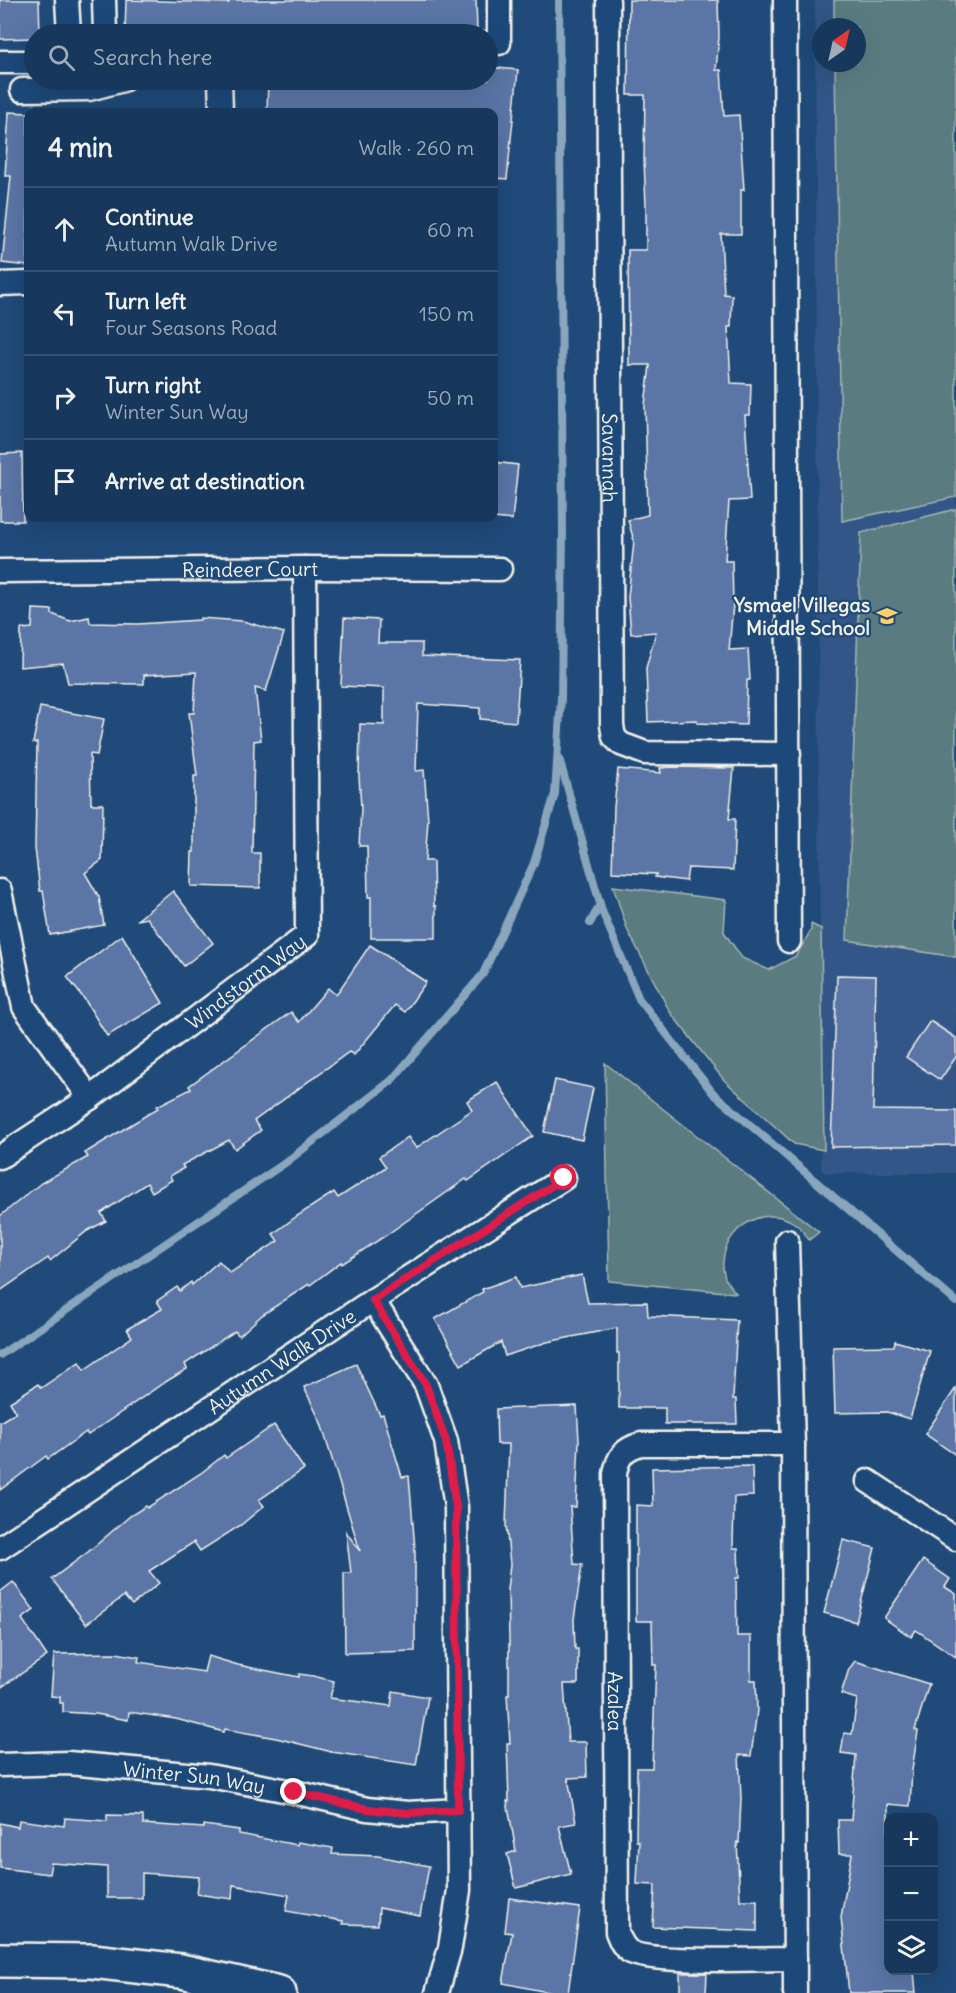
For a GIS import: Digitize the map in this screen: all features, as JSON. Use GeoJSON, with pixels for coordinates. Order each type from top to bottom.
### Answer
{"type":"FeatureCollection","features":[{"type":"Feature","properties":{"kind":"street"},"geometry":{"type":"LineString","coordinates":[[67,0],[68,24]]}},
{"type":"Feature","properties":{"kind":"street"},"geometry":{"type":"LineString","coordinates":[[104,0],[105,24]]}},
{"type":"Feature","properties":{"kind":"street"},"geometry":{"type":"LineString","coordinates":[[496,24],[499,0]]}},
{"type":"Feature","properties":{"kind":"street","name":"Savannah"},"geometry":{"type":"LineString","coordinates":[[608,0],[612,713],[614,737],[632,750],[645,753],[789,754]]}},
{"type":"Feature","properties":{"kind":"street"},"geometry":{"type":"LineString","coordinates":[[784,0],[789,941]]}},
{"type":"Feature","properties":{"kind":"street"},"geometry":{"type":"LineString","coordinates":[[0,62],[24,62]]}},
{"type":"Feature","properties":{"kind":"street"},"geometry":{"type":"LineString","coordinates":[[220,90],[221,108]]}},
{"type":"Feature","properties":{"kind":"street"},"geometry":{"type":"LineString","coordinates":[[0,284],[24,283]]}},
{"type":"Feature","properties":{"kind":"street","name":"Windstorm Way"},"geometry":{"type":"LineString","coordinates":[[0,1157],[90,1098],[308,935],[305,568]]}},
{"type":"Feature","properties":{"kind":"street","name":"Reindeer Court"},"geometry":{"type":"LineString","coordinates":[[0,571],[500,569]]}},
{"type":"Feature","properties":{"kind":"street"},"geometry":{"type":"LineString","coordinates":[[0,891],[24,1007],[90,1098]]}},
{"type":"Feature","properties":{"kind":"street","name":"Autumn Walk Drive"},"geometry":{"type":"LineString","coordinates":[[0,1548],[373,1300],[564,1178]]}},
{"type":"Feature","properties":{"kind":"street"},"geometry":{"type":"LineString","coordinates":[[787,1240],[793,1444],[795,1993]]}},
{"type":"Feature","properties":{"kind":"street"},"geometry":{"type":"LineString","coordinates":[[373,1300],[426,1385],[446,1441],[456,1507],[459,1890],[450,1948],[437,1993]]}},
{"type":"Feature","properties":{"kind":"street","name":"Azalea"},"geometry":{"type":"LineString","coordinates":[[793,1444],[641,1444],[630,1447],[622,1453],[617,1462],[615,1497],[617,1932],[622,1944],[630,1952],[656,1959],[795,1959]]}},
{"type":"Feature","properties":{"kind":"street"},"geometry":{"type":"LineString","coordinates":[[868,1481],[956,1539]]}},
{"type":"Feature","properties":{"kind":"street","name":"Winter Sun Way"},"geometry":{"type":"LineString","coordinates":[[0,1765],[68,1763],[209,1776],[367,1809],[408,1813],[458,1810]]}},
{"type":"Feature","properties":{"kind":"street"},"geometry":{"type":"LineString","coordinates":[[0,1960],[92,1961],[170,1970],[279,1993]]}},
{"type":"Feature","properties":{"kind":"shaded area","name":"Ysmael Villegas Middle School"},"geometry":{"type":"Polygon","coordinates":[[[815,0],[956,0],[956,1173],[825,1173],[821,1170],[815,72],[866,72],[866,18],[815,18],[815,0]]]}},
{"type":"Feature","properties":{"kind":"green space"},"geometry":{"type":"Polygon","coordinates":[[[834,0],[956,0],[956,497],[842,521],[835,72],[866,72],[866,18],[834,18],[834,0]]]}},
{"type":"Feature","properties":{"kind":"green space"},"geometry":{"type":"Polygon","coordinates":[[[956,509],[956,957],[847,940],[861,533],[956,509]]]}},
{"type":"Feature","properties":{"kind":"green space"},"geometry":{"type":"Polygon","coordinates":[[[613,886],[726,900],[724,932],[742,958],[769,970],[796,956],[811,930],[811,924],[821,929],[824,1150],[794,1144],[724,1080],[670,1012],[627,929],[613,886]]]}},
{"type":"Feature","properties":{"kind":"green space"},"geometry":{"type":"Polygon","coordinates":[[[605,1063],[819,1232],[809,1240],[797,1225],[783,1218],[769,1216],[755,1219],[743,1226],[726,1248],[723,1263],[725,1278],[736,1293],[609,1281],[605,1063]]]}},
{"type":"Feature","properties":{"kind":"building"},"geometry":{"type":"Polygon","coordinates":[[[0,0],[39,0],[40,24],[24,24],[24,38],[0,39],[0,0]]]}},
{"type":"Feature","properties":{"kind":"building"},"geometry":{"type":"Polygon","coordinates":[[[126,0],[229,3],[229,0],[476,0],[477,24],[125,24],[126,0]]]}},
{"type":"Feature","properties":{"kind":"building"},"geometry":{"type":"Polygon","coordinates":[[[629,0],[718,0],[719,37],[716,70],[721,70],[724,116],[739,115],[744,190],[741,190],[741,234],[721,234],[724,294],[732,295],[731,327],[728,327],[731,383],[751,384],[750,415],[745,415],[750,500],[729,501],[725,561],[732,561],[733,604],[729,650],[748,649],[750,680],[747,680],[746,725],[697,723],[697,720],[648,722],[646,668],[656,632],[631,634],[628,597],[634,541],[628,520],[648,515],[645,405],[650,365],[629,365],[628,250],[646,250],[646,205],[645,95],[628,95],[629,0]]]}},
{"type":"Feature","properties":{"kind":"building"},"geometry":{"type":"Polygon","coordinates":[[[498,68],[518,70],[507,179],[498,178],[498,108],[267,108],[268,90],[498,90],[498,68]]]}},
{"type":"Feature","properties":{"kind":"building"},"geometry":{"type":"Polygon","coordinates":[[[9,112],[24,113],[24,266],[2,263],[11,176],[5,176],[9,112]]]}},
{"type":"Feature","properties":{"kind":"building"},"geometry":{"type":"Polygon","coordinates":[[[22,453],[23,521],[0,521],[0,454],[22,453]]]}},
{"type":"Feature","properties":{"kind":"building"},"geometry":{"type":"Polygon","coordinates":[[[498,462],[518,465],[512,520],[498,518],[498,462]]]}},
{"type":"Feature","properties":{"kind":"building"},"geometry":{"type":"Polygon","coordinates":[[[33,609],[52,610],[52,614],[70,621],[89,617],[90,623],[138,624],[200,620],[200,618],[243,621],[284,633],[266,691],[255,688],[261,740],[254,741],[252,853],[260,853],[260,888],[191,886],[192,852],[194,852],[194,776],[197,776],[189,713],[194,713],[196,672],[144,675],[144,684],[68,683],[63,663],[20,667],[21,629],[32,628],[33,609]]]}},
{"type":"Feature","properties":{"kind":"building"},"geometry":{"type":"Polygon","coordinates":[[[344,618],[379,620],[378,643],[422,643],[422,656],[520,660],[516,722],[480,719],[480,708],[418,704],[416,771],[424,770],[428,820],[425,861],[433,861],[436,938],[371,938],[367,846],[359,846],[360,724],[384,725],[384,688],[341,686],[344,618]]]}},
{"type":"Feature","properties":{"kind":"building"},"geometry":{"type":"Polygon","coordinates":[[[40,707],[104,719],[97,755],[90,754],[91,804],[103,804],[102,860],[85,873],[99,897],[104,925],[50,935],[43,891],[40,891],[35,848],[37,743],[33,743],[40,707]]]}},
{"type":"Feature","properties":{"kind":"building"},"geometry":{"type":"Polygon","coordinates":[[[660,768],[734,768],[729,819],[735,819],[733,870],[688,868],[686,881],[655,877],[656,874],[612,872],[618,769],[661,773],[660,768]]]}},
{"type":"Feature","properties":{"kind":"building"},"geometry":{"type":"Polygon","coordinates":[[[173,891],[213,943],[184,966],[147,918],[137,920],[173,891]]]}},
{"type":"Feature","properties":{"kind":"building"},"geometry":{"type":"Polygon","coordinates":[[[122,935],[163,1003],[107,1036],[85,1000],[67,977],[122,935]]]}},
{"type":"Feature","properties":{"kind":"building"},"geometry":{"type":"Polygon","coordinates":[[[370,945],[426,982],[405,1012],[395,1005],[354,1055],[349,1052],[254,1121],[261,1130],[235,1149],[229,1140],[182,1165],[184,1168],[170,1176],[172,1180],[152,1192],[147,1183],[101,1213],[106,1221],[87,1231],[50,1261],[48,1258],[0,1291],[0,1216],[41,1183],[88,1157],[85,1153],[158,1108],[157,1106],[191,1089],[189,1086],[291,1012],[299,1022],[328,988],[336,995],[370,945]]]}},
{"type":"Feature","properties":{"kind":"building"},"geometry":{"type":"Polygon","coordinates":[[[837,975],[876,976],[873,1110],[956,1111],[956,1145],[831,1147],[837,975]]]}},
{"type":"Feature","properties":{"kind":"building"},"geometry":{"type":"Polygon","coordinates":[[[930,1021],[956,1038],[956,1057],[940,1080],[906,1057],[930,1021]]]}},
{"type":"Feature","properties":{"kind":"building"},"geometry":{"type":"Polygon","coordinates":[[[555,1080],[593,1088],[582,1140],[544,1132],[555,1080]]]}},
{"type":"Feature","properties":{"kind":"building"},"geometry":{"type":"Polygon","coordinates":[[[497,1082],[533,1136],[468,1181],[466,1179],[385,1236],[342,1264],[341,1262],[310,1285],[262,1315],[239,1336],[235,1331],[185,1364],[187,1369],[88,1435],[86,1432],[48,1459],[46,1456],[0,1490],[0,1422],[16,1412],[10,1402],[38,1384],[41,1388],[79,1362],[84,1370],[132,1337],[127,1329],[162,1309],[157,1301],[177,1287],[180,1291],[191,1282],[192,1285],[219,1261],[230,1273],[278,1241],[273,1234],[297,1216],[334,1192],[338,1198],[386,1167],[379,1157],[408,1137],[416,1148],[472,1110],[467,1101],[497,1082]]]}},
{"type":"Feature","properties":{"kind":"building"},"geometry":{"type":"Polygon","coordinates":[[[582,1275],[588,1303],[647,1302],[648,1316],[737,1320],[733,1399],[736,1399],[737,1424],[665,1424],[665,1408],[619,1408],[617,1328],[547,1342],[505,1356],[501,1342],[461,1365],[435,1319],[483,1292],[482,1289],[516,1277],[520,1288],[582,1275]]]}},
{"type":"Feature","properties":{"kind":"building"},"geometry":{"type":"Polygon","coordinates":[[[895,1341],[930,1351],[910,1419],[887,1412],[835,1413],[833,1347],[894,1346],[895,1341]]]}},
{"type":"Feature","properties":{"kind":"building"},"geometry":{"type":"Polygon","coordinates":[[[356,1364],[380,1415],[383,1414],[402,1477],[409,1476],[415,1549],[415,1651],[345,1653],[344,1573],[351,1573],[346,1532],[360,1551],[321,1423],[304,1387],[356,1364]]]}},
{"type":"Feature","properties":{"kind":"building"},"geometry":{"type":"Polygon","coordinates":[[[956,1388],[956,1455],[925,1434],[956,1388]]]}},
{"type":"Feature","properties":{"kind":"building"},"geometry":{"type":"Polygon","coordinates":[[[577,1406],[579,1441],[576,1507],[570,1507],[574,1564],[582,1565],[574,1619],[575,1649],[578,1649],[578,1684],[564,1684],[568,1742],[586,1742],[587,1777],[568,1778],[576,1823],[559,1826],[571,1874],[516,1888],[507,1854],[516,1851],[507,1801],[509,1801],[507,1743],[510,1743],[507,1695],[509,1695],[509,1641],[507,1590],[510,1564],[506,1524],[509,1444],[497,1444],[496,1409],[577,1406]]]}},
{"type":"Feature","properties":{"kind":"building"},"geometry":{"type":"Polygon","coordinates":[[[274,1425],[304,1469],[259,1500],[264,1506],[241,1525],[200,1551],[194,1542],[149,1571],[159,1583],[132,1605],[124,1596],[86,1624],[52,1579],[130,1516],[146,1506],[147,1508],[224,1455],[226,1458],[274,1425]]]}},
{"type":"Feature","properties":{"kind":"building"},"geometry":{"type":"Polygon","coordinates":[[[752,1466],[753,1496],[734,1497],[733,1548],[738,1548],[737,1636],[751,1636],[751,1680],[756,1680],[757,1710],[751,1756],[739,1755],[741,1798],[739,1843],[737,1842],[740,1900],[757,1900],[757,1931],[653,1927],[655,1885],[637,1884],[639,1841],[636,1841],[637,1768],[652,1768],[656,1665],[653,1665],[652,1621],[636,1621],[636,1505],[653,1506],[652,1468],[752,1466]]]}},
{"type":"Feature","properties":{"kind":"building"},"geometry":{"type":"Polygon","coordinates":[[[843,1540],[875,1548],[856,1622],[824,1613],[843,1540]]]}},
{"type":"Feature","properties":{"kind":"building"},"geometry":{"type":"Polygon","coordinates":[[[923,1560],[950,1579],[945,1587],[956,1594],[956,1657],[916,1630],[911,1637],[884,1618],[923,1560]]]}},
{"type":"Feature","properties":{"kind":"building"},"geometry":{"type":"Polygon","coordinates":[[[13,1582],[34,1610],[22,1619],[47,1656],[0,1688],[0,1592],[13,1582]]]}},
{"type":"Feature","properties":{"kind":"building"},"geometry":{"type":"Polygon","coordinates":[[[116,1653],[139,1657],[138,1662],[204,1672],[208,1656],[238,1665],[299,1677],[299,1674],[313,1676],[334,1681],[330,1698],[391,1706],[393,1691],[428,1697],[416,1765],[332,1752],[276,1738],[225,1729],[224,1732],[176,1719],[129,1712],[128,1720],[96,1714],[63,1712],[60,1697],[51,1696],[54,1654],[116,1653]]]}},
{"type":"Feature","properties":{"kind":"building"},"geometry":{"type":"Polygon","coordinates":[[[855,1661],[929,1684],[915,1730],[918,1731],[912,1770],[910,1806],[888,1804],[888,1813],[884,1813],[884,1975],[914,1975],[916,1993],[849,1993],[841,1917],[852,1854],[839,1854],[838,1820],[851,1820],[856,1755],[841,1753],[844,1733],[852,1734],[857,1699],[841,1694],[849,1669],[855,1661]]]}},
{"type":"Feature","properties":{"kind":"building"},"geometry":{"type":"Polygon","coordinates":[[[107,1815],[143,1816],[143,1824],[204,1828],[204,1825],[239,1830],[239,1834],[297,1845],[298,1842],[333,1848],[332,1854],[378,1856],[429,1866],[420,1916],[379,1908],[378,1925],[343,1924],[343,1921],[286,1911],[289,1895],[233,1885],[232,1899],[197,1894],[199,1877],[142,1873],[142,1898],[107,1898],[107,1867],[51,1863],[49,1874],[0,1868],[0,1823],[18,1827],[19,1820],[64,1826],[65,1818],[107,1821],[107,1815]]]}},
{"type":"Feature","properties":{"kind":"building"},"geometry":{"type":"Polygon","coordinates":[[[509,1898],[580,1908],[568,1993],[552,1993],[503,1983],[512,1933],[505,1932],[509,1898]]]}},
{"type":"Feature","properties":{"kind":"building"},"geometry":{"type":"Polygon","coordinates":[[[680,1973],[707,1973],[706,1993],[680,1993],[680,1973]]]}},
{"type":"Feature","properties":{"kind":"waterway"},"geometry":{"type":"LineString","coordinates":[[0,1355],[285,1163],[391,1081],[483,974],[534,863],[555,794],[561,698],[563,533],[559,0]]}},
{"type":"Feature","properties":{"kind":"waterway"},"geometry":{"type":"LineString","coordinates":[[559,758],[602,911],[639,999],[713,1093],[956,1302]]}},
{"type":"Feature","properties":{"kind":"waterway"},"geometry":{"type":"LineString","coordinates":[[590,923],[600,905]]}},
{"type":"Feature","properties":{"kind":"place","name":"Ysmael Villegas Middle School"},"geometry":{"type":"Point","coordinates":[887,616]}},
{"type":"Feature","properties":{"kind":"route"},"geometry":{"type":"LineString","coordinates":[[294,1792],[367,1809],[408,1813],[458,1810],[456,1507],[446,1441],[426,1385],[373,1300],[564,1178]]}}]}
